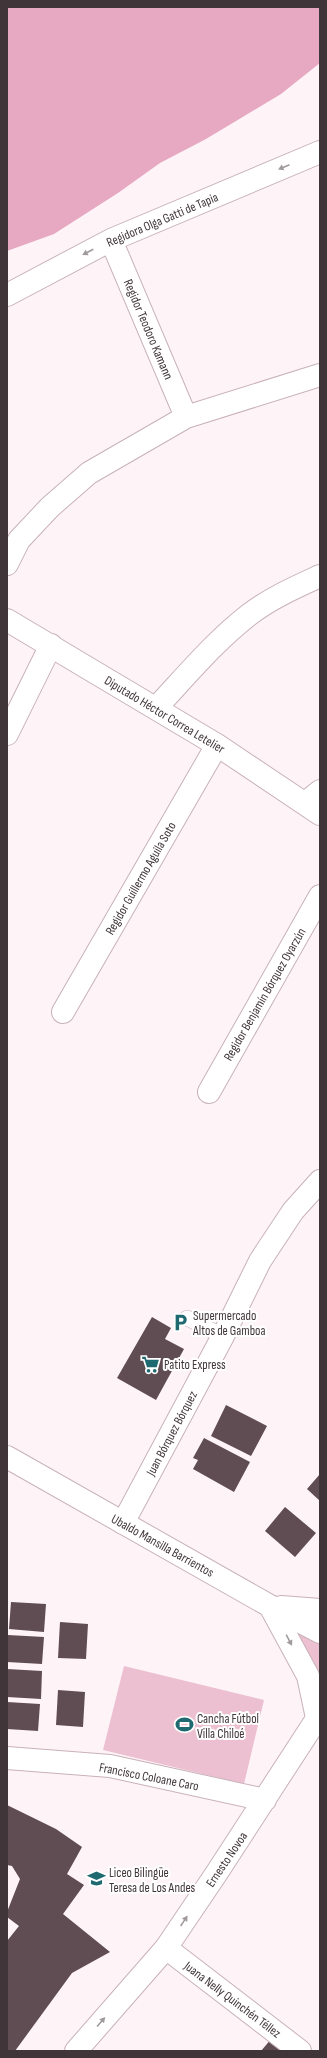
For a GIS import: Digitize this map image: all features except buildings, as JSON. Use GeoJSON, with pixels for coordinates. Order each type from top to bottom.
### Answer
{"type":"FeatureCollection","features":[{"type":"Feature","properties":{"kind":"street","name":"Regidora Olga Gatti de Tapia"},"geometry":{"type":"LineString","coordinates":[[7,295],[111,240],[320,152]]}},
{"type":"Feature","properties":{"kind":"street","name":"Regidor Teodoro Kamann"},"geometry":{"type":"LineString","coordinates":[[111,240],[186,417]]}},
{"type":"Feature","properties":{"kind":"street"},"geometry":{"type":"LineString","coordinates":[[7,564],[19,540],[50,507],[89,473],[186,417],[320,375]]}},
{"type":"Feature","properties":{"kind":"street"},"geometry":{"type":"LineString","coordinates":[[156,708],[222,639],[251,614],[286,592],[320,576]]}},
{"type":"Feature","properties":{"kind":"street","name":"Diputado Héctor Correa Letelier"},"geometry":{"type":"LineString","coordinates":[[7,620],[315,803]]}},
{"type":"Feature","properties":{"kind":"street"},"geometry":{"type":"LineString","coordinates":[[7,734],[51,645]]}},
{"type":"Feature","properties":{"kind":"street","name":"Regidor Guillermo Aguila Soto"},"geometry":{"type":"LineString","coordinates":[[63,1012],[217,745]]}},
{"type":"Feature","properties":{"kind":"street","name":"Regidor Benjamín Bórquez Oyarzún"},"geometry":{"type":"LineString","coordinates":[[209,1092],[320,896]]}},
{"type":"Feature","properties":{"kind":"street","name":"Juan Bórquez Bórquez"},"geometry":{"type":"LineString","coordinates":[[123,1523],[223,1336],[260,1261],[292,1211],[320,1181]]}},
{"type":"Feature","properties":{"kind":"street","name":"Ubaldo Mansilla Barrientos"},"geometry":{"type":"LineString","coordinates":[[7,1457],[270,1606],[320,1632]]}},
{"type":"Feature","properties":{"kind":"street"},"geometry":{"type":"LineString","coordinates":[[270,1606],[320,1610]]}},
{"type":"Feature","properties":{"kind":"street"},"geometry":{"type":"LineString","coordinates":[[270,1606],[308,1676],[319,1717]]}},
{"type":"Feature","properties":{"kind":"street","name":"Ernesto Novoa"},"geometry":{"type":"LineString","coordinates":[[76,2051],[166,1948],[319,1717]]}},
{"type":"Feature","properties":{"kind":"street","name":"Francisco Coloane Caro"},"geometry":{"type":"LineString","coordinates":[[7,1758],[110,1766],[265,1800]]}},
{"type":"Feature","properties":{"kind":"street","name":"Juana Nelly Quinchén Téllez"},"geometry":{"type":"LineString","coordinates":[[166,1948],[300,2051]]}},
{"type":"Feature","properties":{"kind":"lane"},"geometry":{"type":"LineString","coordinates":[[187,1318],[223,1336]]}},
{"type":"Feature","properties":{"kind":"shaded area"},"geometry":{"type":"Polygon","coordinates":[[[7,7],[320,7],[320,63],[281,94],[206,139],[160,163],[118,193],[54,234],[7,251],[7,7]]]}},
{"type":"Feature","properties":{"kind":"shaded area"},"geometry":{"type":"Polygon","coordinates":[[[270,1606],[320,1610],[320,1714],[270,1606]]]}},
{"type":"Feature","properties":{"kind":"shaded area","name":"Cancha Fútbol Villa Chiloé"},"geometry":{"type":"Polygon","coordinates":[[[124,1666],[264,1700],[244,1784],[103,1750],[124,1666]]]}},
{"type":"Feature","properties":{"kind":"place","name":"Supermercado Altos de Gamboa"},"geometry":{"type":"Point","coordinates":[180,1322]}},
{"type":"Feature","properties":{"kind":"place","name":"Patito Express"},"geometry":{"type":"Point","coordinates":[151,1364]}},
{"type":"Feature","properties":{"kind":"place","name":"Cancha Fútbol Villa Chiloé"},"geometry":{"type":"Point","coordinates":[184,1725]}},
{"type":"Feature","properties":{"kind":"place","name":"Liceo Bilingüe Teresa de Los Andes"},"geometry":{"type":"Point","coordinates":[96,1879]}}]}
